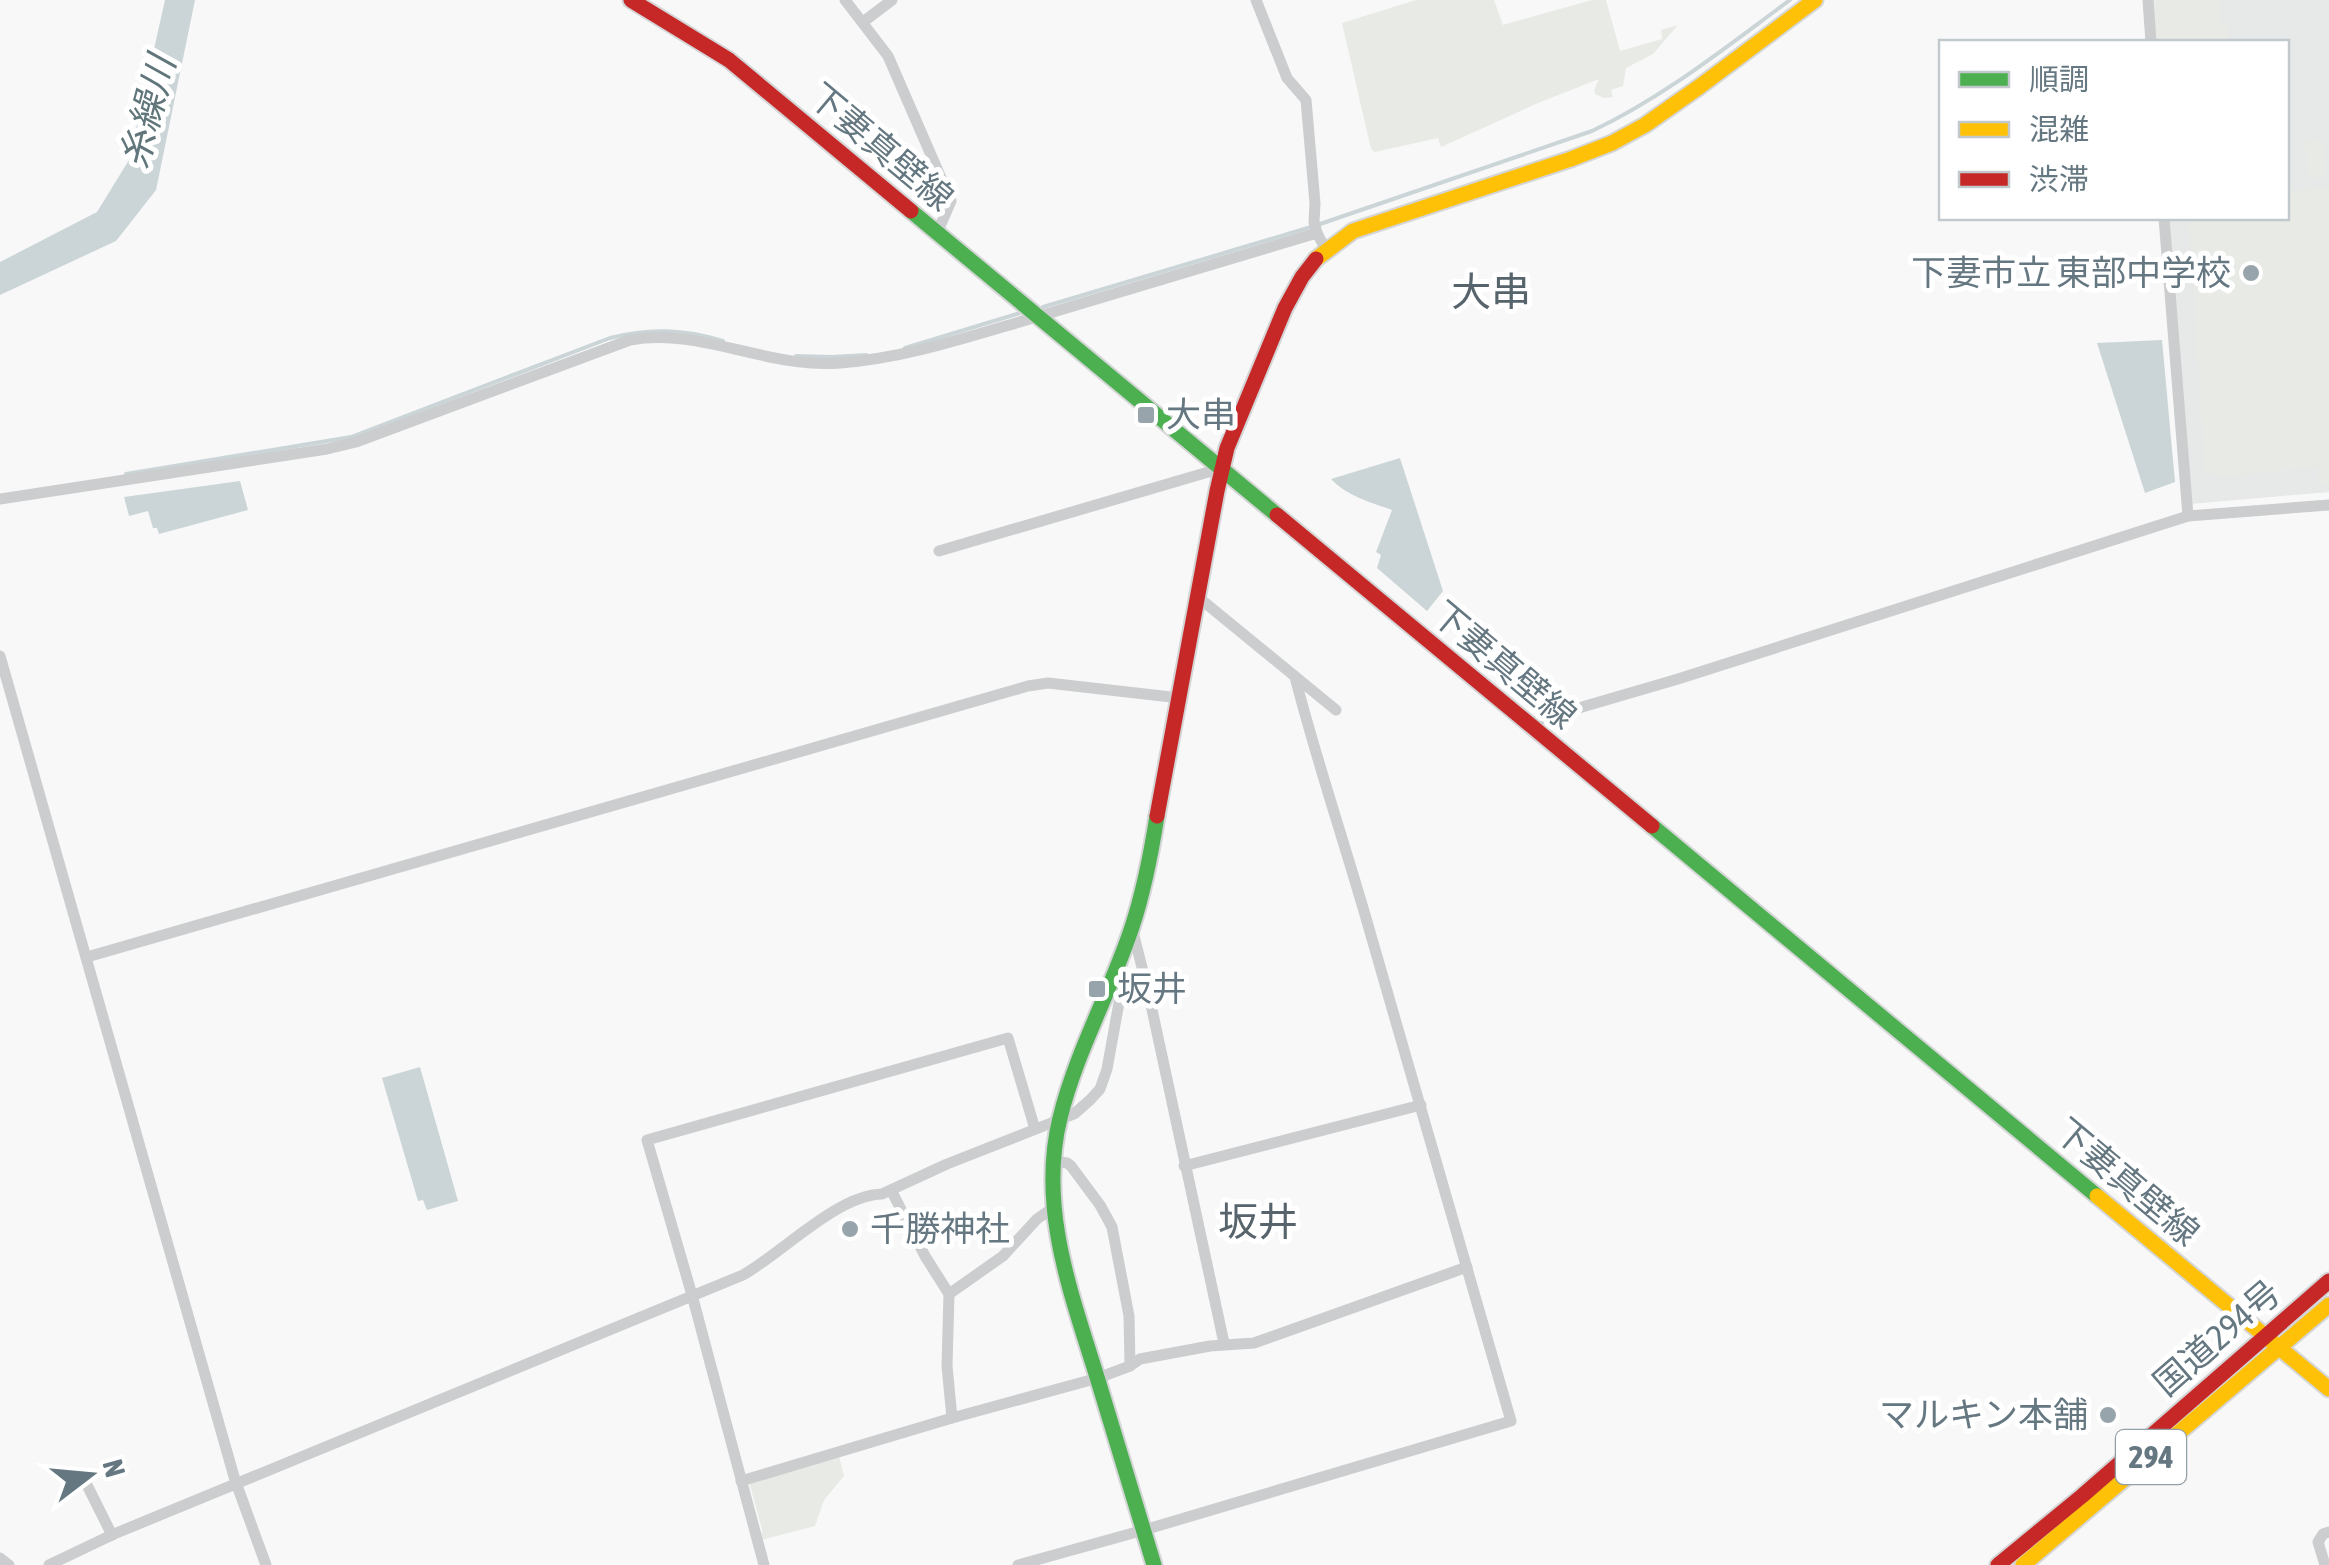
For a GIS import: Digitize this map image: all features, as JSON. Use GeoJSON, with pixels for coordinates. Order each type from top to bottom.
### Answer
{"type":"FeatureCollection","features":[{"type":"Feature","properties":{"kind":"main road","name":"下妻真壁線"},"geometry":{"type":"LineString","coordinates":[[631,0],[729,60],[2329,1389]]}},
{"type":"Feature","properties":{"kind":"main road"},"geometry":{"type":"LineString","coordinates":[[1154,1565],[1062,1263],[1053,1208],[1053,1161],[1059,1120],[1071,1080],[1132,928],[1155,837],[1222,468],[1285,308],[1309,267],[1352,231],[1612,143],[1645,126],[1815,0]]}},
{"type":"Feature","properties":{"kind":"main road","name":"国道294号"},"geometry":{"type":"LineString","coordinates":[[1998,1565],[2049,1526],[2329,1281]]}},
{"type":"Feature","properties":{"kind":"main road","name":"国道294号"},"geometry":{"type":"LineString","coordinates":[[2279,1348],[2329,1305]]}},
{"type":"Feature","properties":{"kind":"main road","name":"294"},"geometry":{"type":"LineString","coordinates":[[2022,1565],[2279,1348]]}},
{"type":"Feature","properties":{"kind":"street"},"geometry":{"type":"LineString","coordinates":[[845,0],[888,56],[951,201],[937,233]]}},
{"type":"Feature","properties":{"kind":"street"},"geometry":{"type":"LineString","coordinates":[[863,22],[892,0]]}},
{"type":"Feature","properties":{"kind":"street"},"geometry":{"type":"LineString","coordinates":[[1256,0],[1287,78],[1306,100],[1316,228],[1326,250]]}},
{"type":"Feature","properties":{"kind":"street"},"geometry":{"type":"LineString","coordinates":[[2148,0],[2151,40]]}},
{"type":"Feature","properties":{"kind":"street"},"geometry":{"type":"LineString","coordinates":[[2164,220],[2188,516]]}},
{"type":"Feature","properties":{"kind":"street"},"geometry":{"type":"LineString","coordinates":[[0,499],[356,442],[613,344],[643,337],[685,338],[786,361],[836,364],[902,355],[1316,228]]}},
{"type":"Feature","properties":{"kind":"street"},"geometry":{"type":"LineString","coordinates":[[938,551],[1222,468]]}},
{"type":"Feature","properties":{"kind":"street"},"geometry":{"type":"LineString","coordinates":[[1530,725],[2188,516],[2329,504]]}},
{"type":"Feature","properties":{"kind":"street"},"geometry":{"type":"LineString","coordinates":[[1198,597],[1336,710]]}},
{"type":"Feature","properties":{"kind":"street"},"geometry":{"type":"LineString","coordinates":[[0,656],[237,1482],[266,1565]]}},
{"type":"Feature","properties":{"kind":"street"},"geometry":{"type":"LineString","coordinates":[[1018,1565],[1511,1420],[1295,677]]}},
{"type":"Feature","properties":{"kind":"street"},"geometry":{"type":"LineString","coordinates":[[87,957],[1028,686],[1048,683],[1180,698]]}},
{"type":"Feature","properties":{"kind":"street"},"geometry":{"type":"LineString","coordinates":[[1132,928],[1224,1343]]}},
{"type":"Feature","properties":{"kind":"street"},"geometry":{"type":"LineString","coordinates":[[49,1565],[112,1534],[753,1269],[844,1207],[1074,1114],[1100,1088],[1107,1069],[1122,986],[1120,957]]}},
{"type":"Feature","properties":{"kind":"street"},"geometry":{"type":"LineString","coordinates":[[764,1565],[647,1140],[1008,1038],[1035,1129]]}},
{"type":"Feature","properties":{"kind":"street"},"geometry":{"type":"LineString","coordinates":[[1184,1166],[1421,1105]]}},
{"type":"Feature","properties":{"kind":"street"},"geometry":{"type":"LineString","coordinates":[[1053,1161],[1071,1166],[1112,1227],[1128,1316],[1130,1366]]}},
{"type":"Feature","properties":{"kind":"street"},"geometry":{"type":"LineString","coordinates":[[891,1190],[948,1294],[946,1366],[952,1418]]}},
{"type":"Feature","properties":{"kind":"street"},"geometry":{"type":"LineString","coordinates":[[948,1294],[1002,1256],[1053,1208]]}},
{"type":"Feature","properties":{"kind":"street"},"geometry":{"type":"LineString","coordinates":[[741,1480],[1098,1378],[1140,1359],[1224,1343],[1254,1343],[1467,1268]]}},
{"type":"Feature","properties":{"kind":"street"},"geometry":{"type":"LineString","coordinates":[[82,1478],[112,1534]]}},
{"type":"Feature","properties":{"kind":"street"},"geometry":{"type":"LineString","coordinates":[[2325,1565],[2318,1542],[2329,1532]]}},
{"type":"Feature","properties":{"kind":"street"},"geometry":{"type":"LineString","coordinates":[[0,1558],[9,1565]]}},
{"type":"Feature","properties":{"kind":"shaded area"},"geometry":{"type":"Polygon","coordinates":[[[1416,0],[1494,0],[1503,25],[1592,0],[1606,0],[1620,51],[1662,39],[1661,30],[1678,25],[1653,54],[1626,68],[1623,86],[1611,90],[1613,97],[1595,94],[1599,79],[1441,147],[1438,138],[1375,152],[1371,149],[1342,23],[1416,0]]]}},
{"type":"Feature","properties":{"kind":"shaded area","name":"下妻市立 東部中学校"},"geometry":{"type":"Polygon","coordinates":[[[2153,0],[2329,0],[2329,492],[2191,504],[2168,220],[2289,220],[2289,40],[2156,40],[2153,0]]]}},
{"type":"Feature","properties":{"kind":"shaded area"},"geometry":{"type":"Polygon","coordinates":[[[2153,0],[2219,0],[2221,23],[2227,24],[2228,40],[2156,40],[2153,0]]]}},
{"type":"Feature","properties":{"kind":"shaded area"},"geometry":{"type":"Polygon","coordinates":[[[2324,141],[2325,177],[2308,178],[2305,142],[2324,141]]]}},
{"type":"Feature","properties":{"kind":"shaded area","name":"下妻市立 東部中学校"},"geometry":{"type":"Polygon","coordinates":[[[2329,188],[2329,485],[2319,486],[2318,466],[2229,476],[2208,473],[2205,468],[2189,220],[2289,220],[2289,191],[2329,188]]]}},
{"type":"Feature","properties":{"kind":"shaded area"},"geometry":{"type":"Polygon","coordinates":[[[839,1456],[844,1476],[824,1500],[815,1526],[761,1540],[762,1529],[749,1482],[839,1456]]]}},
{"type":"Feature","properties":{"kind":"water","name":"糸繰川"},"geometry":{"type":"Polygon","coordinates":[[[165,0],[195,0],[156,190],[116,241],[0,295],[0,262],[97,212],[129,160],[165,0]]]}},
{"type":"Feature","properties":{"kind":"water"},"geometry":{"type":"Polygon","coordinates":[[[2162,340],[2175,482],[2145,493],[2097,343],[2162,340]]]}},
{"type":"Feature","properties":{"kind":"water"},"geometry":{"type":"Polygon","coordinates":[[[1400,458],[1443,591],[1427,611],[1377,568],[1381,555],[1376,552],[1392,510],[1352,494],[1331,479],[1400,458]]]}},
{"type":"Feature","properties":{"kind":"water"},"geometry":{"type":"Polygon","coordinates":[[[240,481],[248,510],[159,534],[148,511],[129,516],[124,497],[240,481]]]}},
{"type":"Feature","properties":{"kind":"water"},"geometry":{"type":"Polygon","coordinates":[[[420,1067],[458,1201],[427,1210],[423,1200],[418,1201],[382,1078],[420,1067]]]}},
{"type":"Feature","properties":{"kind":"waterway"},"geometry":{"type":"LineString","coordinates":[[1320,224],[1592,131],[1669,87],[1790,0]]}},
{"type":"Feature","properties":{"kind":"waterway"},"geometry":{"type":"LineString","coordinates":[[1043,307],[1311,227]]}},
{"type":"Feature","properties":{"kind":"waterway"},"geometry":{"type":"LineString","coordinates":[[905,348],[1020,313]]}},
{"type":"Feature","properties":{"kind":"waterway"},"geometry":{"type":"LineString","coordinates":[[126,474],[351,437],[610,338],[666,331],[723,341]]}},
{"type":"Feature","properties":{"kind":"waterway"},"geometry":{"type":"LineString","coordinates":[[796,356],[866,355]]}},
{"type":"Feature","properties":{"kind":"traffic: fast"},"geometry":{"type":"LineString","coordinates":[[911,211],[1277,515]]}},
{"type":"Feature","properties":{"kind":"traffic: fast"},"geometry":{"type":"LineString","coordinates":[[1154,1565],[1068,1282],[1055,1217],[1053,1184],[1054,1151],[1067,1093],[1132,927],[1157,816]]}},
{"type":"Feature","properties":{"kind":"traffic: fast"},"geometry":{"type":"LineString","coordinates":[[1652,826],[2097,1196]]}},
{"type":"Feature","properties":{"kind":"traffic: slow"},"geometry":{"type":"LineString","coordinates":[[1316,259],[1353,231],[1612,143],[1699,87],[1815,0]]}},
{"type":"Feature","properties":{"kind":"traffic: slow"},"geometry":{"type":"LineString","coordinates":[[2097,1196],[2329,1389]]}},
{"type":"Feature","properties":{"kind":"traffic: slow"},"geometry":{"type":"LineString","coordinates":[[2023,1565],[2329,1305]]}},
{"type":"Feature","properties":{"kind":"traffic: jam"},"geometry":{"type":"LineString","coordinates":[[631,0],[729,60],[911,211]]}},
{"type":"Feature","properties":{"kind":"traffic: jam"},"geometry":{"type":"LineString","coordinates":[[1157,816],[1227,448],[1285,308],[1316,259]]}},
{"type":"Feature","properties":{"kind":"traffic: jam"},"geometry":{"type":"LineString","coordinates":[[1277,515],[1652,826]]}},
{"type":"Feature","properties":{"kind":"traffic: jam"},"geometry":{"type":"LineString","coordinates":[[1998,1565],[2329,1281]]}},
{"type":"Feature","properties":{"kind":"place","name":"下妻市立 東部中学校"},"geometry":{"type":"Point","coordinates":[2251,273]}},
{"type":"Feature","properties":{"kind":"place","name":"大串"},"geometry":{"type":"Point","coordinates":[1146,415]}},
{"type":"Feature","properties":{"kind":"place","name":"坂井"},"geometry":{"type":"Point","coordinates":[1097,989]}},
{"type":"Feature","properties":{"kind":"place","name":"千勝神社"},"geometry":{"type":"Point","coordinates":[850,1229]}},
{"type":"Feature","properties":{"kind":"place","name":"マルキン本舗"},"geometry":{"type":"Point","coordinates":[2108,1415]}},
{"type":"Feature","properties":{"kind":"district","name":"大串"},"geometry":{"type":"Point","coordinates":[1491,292]}},
{"type":"Feature","properties":{"kind":"district","name":"坂井"},"geometry":{"type":"Point","coordinates":[1258,1222]}}]}
